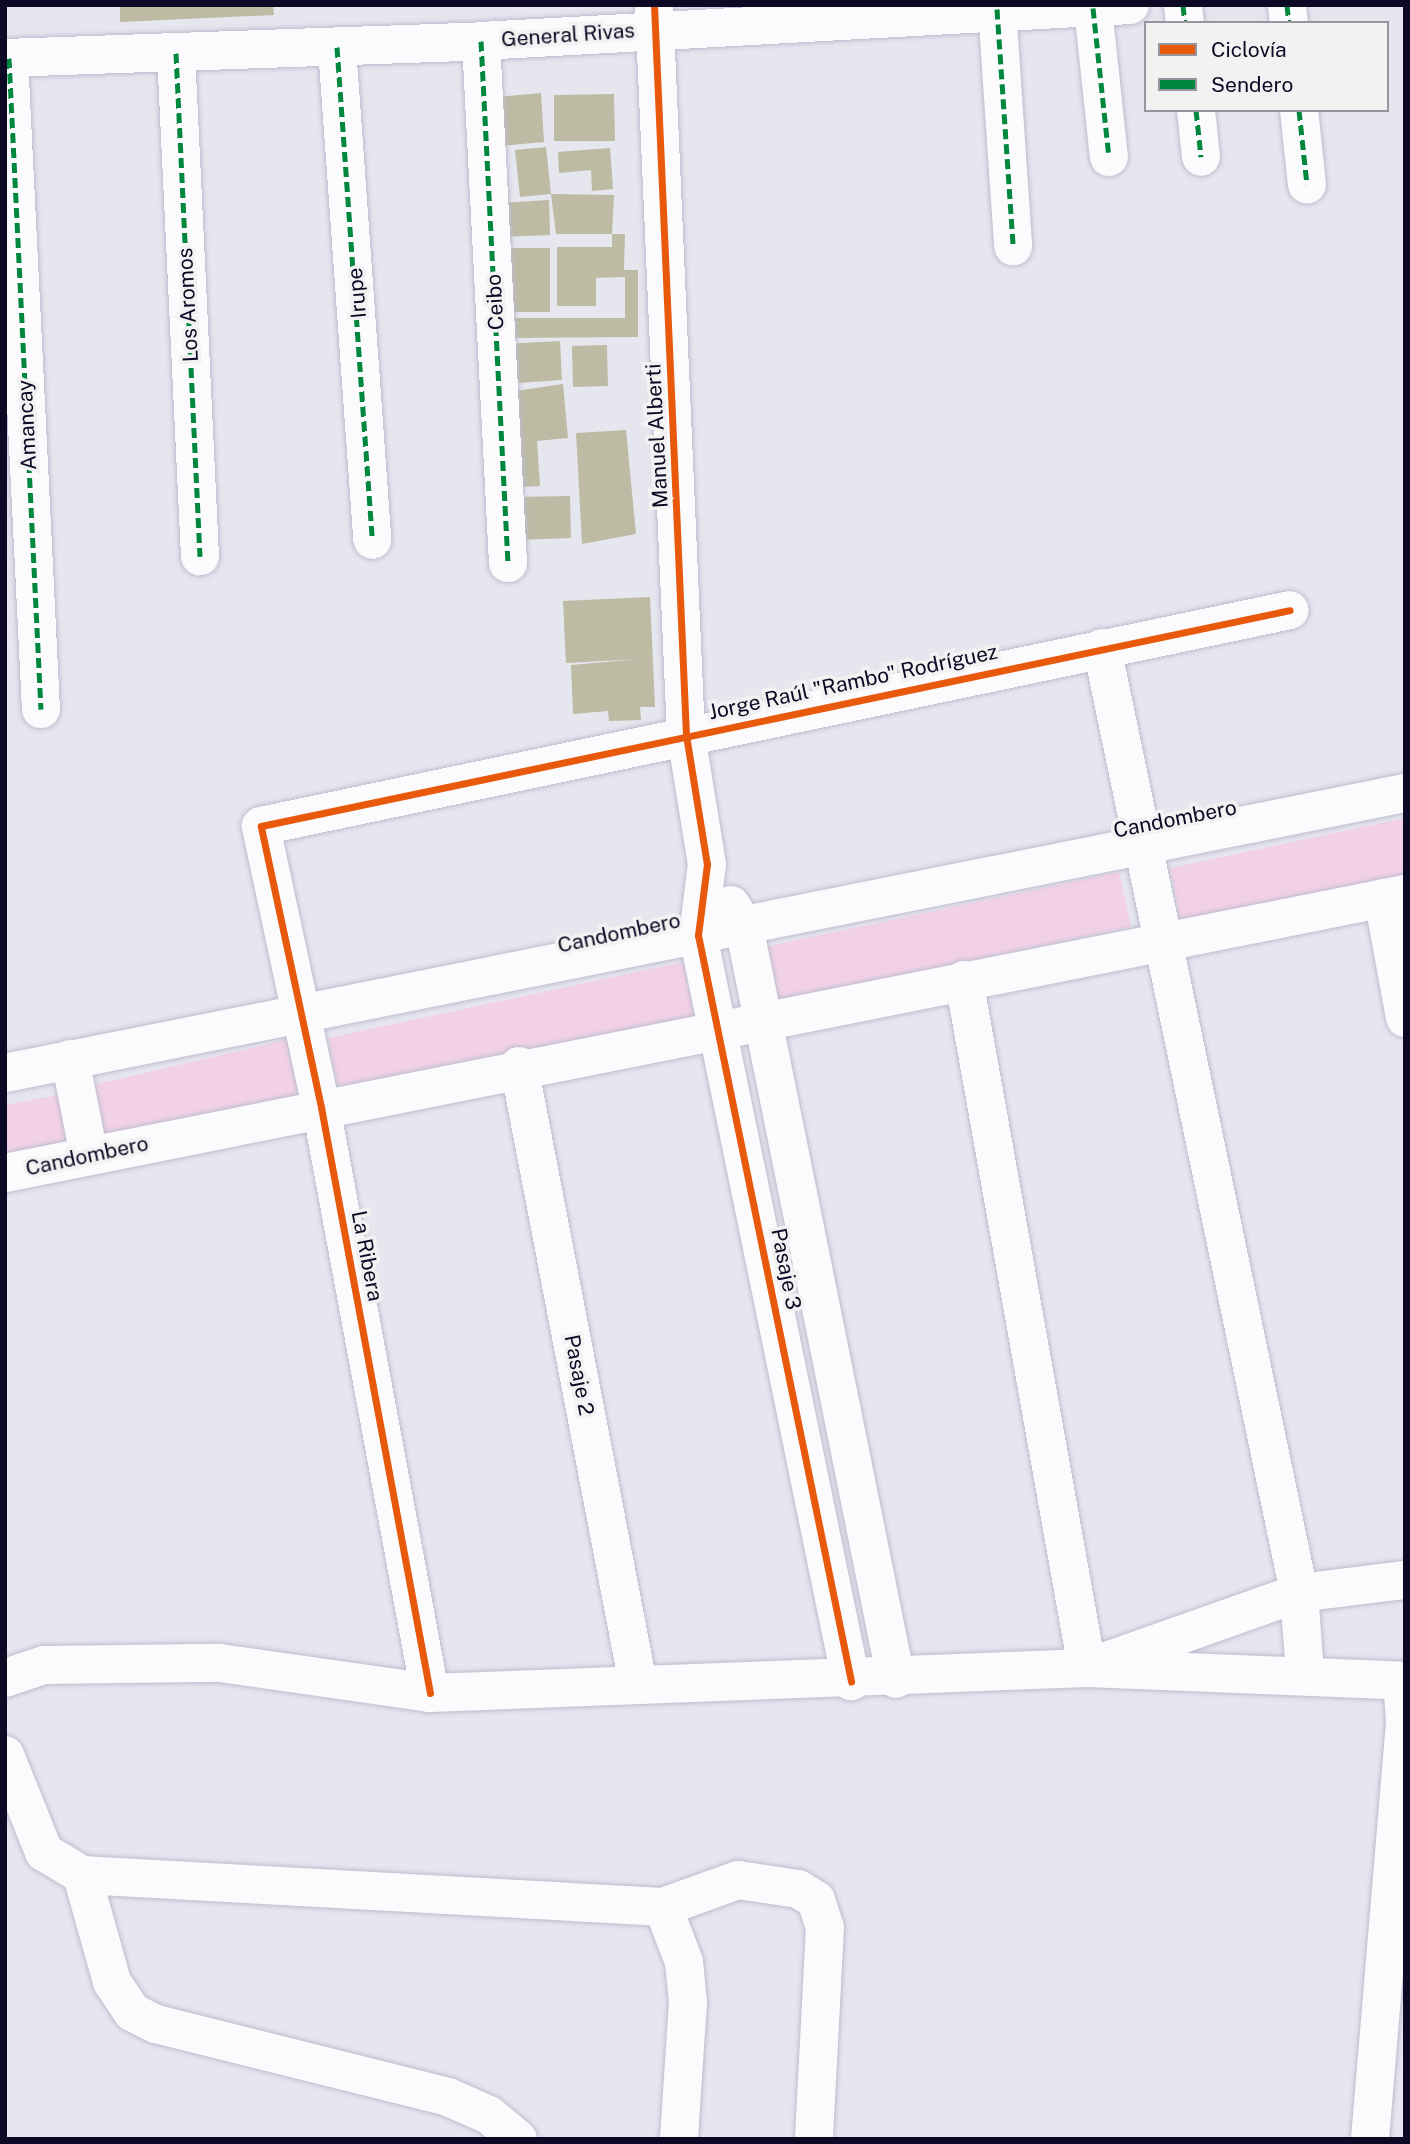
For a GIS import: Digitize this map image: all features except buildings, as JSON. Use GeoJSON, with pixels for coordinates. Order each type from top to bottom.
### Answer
{"type":"FeatureCollection","features":[{"type":"Feature","properties":{"kind":"street","name":"General Rivas"},"geometry":{"type":"LineString","coordinates":[[7,58],[481,41],[655,17],[1112,6]]}},
{"type":"Feature","properties":{"kind":"street"},"geometry":{"type":"LineString","coordinates":[[1109,157],[1112,6]]}},
{"type":"Feature","properties":{"kind":"street"},"geometry":{"type":"LineString","coordinates":[[997,9],[1013,246]]}},
{"type":"Feature","properties":{"kind":"street","name":"Manuel Alberti"},"geometry":{"type":"LineString","coordinates":[[655,17],[686,735],[707,864]]}},
{"type":"Feature","properties":{"kind":"street","name":"Ceibo"},"geometry":{"type":"LineString","coordinates":[[481,41],[508,563]]}},
{"type":"Feature","properties":{"kind":"street","name":"Irupe"},"geometry":{"type":"LineString","coordinates":[[337,47],[372,540]]}},
{"type":"Feature","properties":{"kind":"street","name":"Los Aromos"},"geometry":{"type":"LineString","coordinates":[[176,53],[200,556]]}},
{"type":"Feature","properties":{"kind":"street","name":"Amancay"},"geometry":{"type":"LineString","coordinates":[[7,58],[41,709]]}},
{"type":"Feature","properties":{"kind":"street"},"geometry":{"type":"LineString","coordinates":[[1195,112],[1201,157]]}},
{"type":"Feature","properties":{"kind":"street"},"geometry":{"type":"LineString","coordinates":[[1298,112],[1307,185]]}},
{"type":"Feature","properties":{"kind":"street","name":"Jorge Raúl \"Rambo\" Rodríguez"},"geometry":{"type":"LineString","coordinates":[[261,826],[1290,610]]}},
{"type":"Feature","properties":{"kind":"street"},"geometry":{"type":"LineString","coordinates":[[1101,648],[1160,940],[1299,1593],[1305,1673]]}},
{"type":"Feature","properties":{"kind":"street","name":"Candombero"},"geometry":{"type":"LineString","coordinates":[[5,1073],[1405,793]]}},
{"type":"Feature","properties":{"kind":"street","name":"La Ribera"},"geometry":{"type":"LineString","coordinates":[[261,826],[321,1107],[430,1693]]}},
{"type":"Feature","properties":{"kind":"street","name":"Pasaje 3"},"geometry":{"type":"LineString","coordinates":[[707,864],[744,926],[896,1679]]}},
{"type":"Feature","properties":{"kind":"street","name":"Pasaje 3"},"geometry":{"type":"LineString","coordinates":[[707,864],[698,935],[721,1029],[851,1681]]}},
{"type":"Feature","properties":{"kind":"street"},"geometry":{"type":"LineString","coordinates":[[1394,896],[1405,1018]]}},
{"type":"Feature","properties":{"kind":"street","name":"Candombero"},"geometry":{"type":"LineString","coordinates":[[5,1173],[519,1066],[721,1029],[1160,940],[1394,896]]}},
{"type":"Feature","properties":{"kind":"street"},"geometry":{"type":"LineString","coordinates":[[964,980],[1087,1668]]}},
{"type":"Feature","properties":{"kind":"street"},"geometry":{"type":"LineString","coordinates":[[70,1059],[89,1155]]}},
{"type":"Feature","properties":{"kind":"street","name":"Pasaje 2"},"geometry":{"type":"LineString","coordinates":[[519,1066],[638,1684]]}},
{"type":"Feature","properties":{"kind":"street"},"geometry":{"type":"LineString","coordinates":[[1087,1668],[1299,1593],[1405,1580]]}},
{"type":"Feature","properties":{"kind":"street"},"geometry":{"type":"LineString","coordinates":[[5,1678],[44,1665],[220,1663],[430,1693],[638,1684],[851,1681],[1087,1668],[1305,1673],[1403,1681],[1405,1721],[1370,2139]]}},
{"type":"Feature","properties":{"kind":"street"},"geometry":{"type":"LineString","coordinates":[[5,1755],[44,1852],[82,1875],[663,1907],[738,1881],[798,1889],[816,1900],[825,1927],[814,2139]]}},
{"type":"Feature","properties":{"kind":"street"},"geometry":{"type":"LineString","coordinates":[[82,1875],[111,1982],[132,2012],[156,2024],[448,2097],[489,2115],[517,2139]]}},
{"type":"Feature","properties":{"kind":"street"},"geometry":{"type":"LineString","coordinates":[[663,1907],[684,1962],[688,2002],[679,2139]]}},
{"type":"Feature","properties":{"kind":"shaded area"},"geometry":{"type":"Polygon","coordinates":[[[1405,818],[1405,874],[1181,922],[1170,868],[1405,818]]]}},
{"type":"Feature","properties":{"kind":"shaded area"},"geometry":{"type":"Polygon","coordinates":[[[1119,872],[1131,927],[776,1002],[764,947],[1119,872]]]}},
{"type":"Feature","properties":{"kind":"shaded area"},"geometry":{"type":"Polygon","coordinates":[[[683,962],[694,1017],[339,1093],[328,1038],[683,962]]]}},
{"type":"Feature","properties":{"kind":"shaded area"},"geometry":{"type":"Polygon","coordinates":[[[290,1039],[303,1094],[106,1140],[93,1085],[290,1039]]]}},
{"type":"Feature","properties":{"kind":"shaded area"},"geometry":{"type":"Polygon","coordinates":[[[64,1094],[76,1147],[5,1160],[5,1105],[64,1094]]]}},
{"type":"Feature","properties":{"kind":"marked path"},"geometry":{"type":"LineString","coordinates":[[1183,5],[1185,21]]}},
{"type":"Feature","properties":{"kind":"marked path"},"geometry":{"type":"LineString","coordinates":[[1287,5],[1289,21]]}},
{"type":"Feature","properties":{"kind":"marked path"},"geometry":{"type":"LineString","coordinates":[[1093,8],[1109,157]]}},
{"type":"Feature","properties":{"kind":"marked path"},"geometry":{"type":"LineString","coordinates":[[997,9],[1013,246]]}},
{"type":"Feature","properties":{"kind":"marked path"},"geometry":{"type":"LineString","coordinates":[[481,41],[508,563]]}},
{"type":"Feature","properties":{"kind":"marked path"},"geometry":{"type":"LineString","coordinates":[[337,47],[372,540]]}},
{"type":"Feature","properties":{"kind":"marked path"},"geometry":{"type":"LineString","coordinates":[[176,53],[200,556]]}},
{"type":"Feature","properties":{"kind":"marked path"},"geometry":{"type":"LineString","coordinates":[[9,58],[41,709]]}},
{"type":"Feature","properties":{"kind":"marked path"},"geometry":{"type":"LineString","coordinates":[[1196,112],[1201,157]]}},
{"type":"Feature","properties":{"kind":"marked path"},"geometry":{"type":"LineString","coordinates":[[1299,112],[1307,185]]}},
{"type":"Feature","properties":{"kind":"cycle path"},"geometry":{"type":"LineString","coordinates":[[654,5],[686,735],[707,864],[698,935],[851,1681]]}},
{"type":"Feature","properties":{"kind":"cycle path"},"geometry":{"type":"LineString","coordinates":[[430,1693],[321,1107],[261,826],[1290,610]]}}]}
